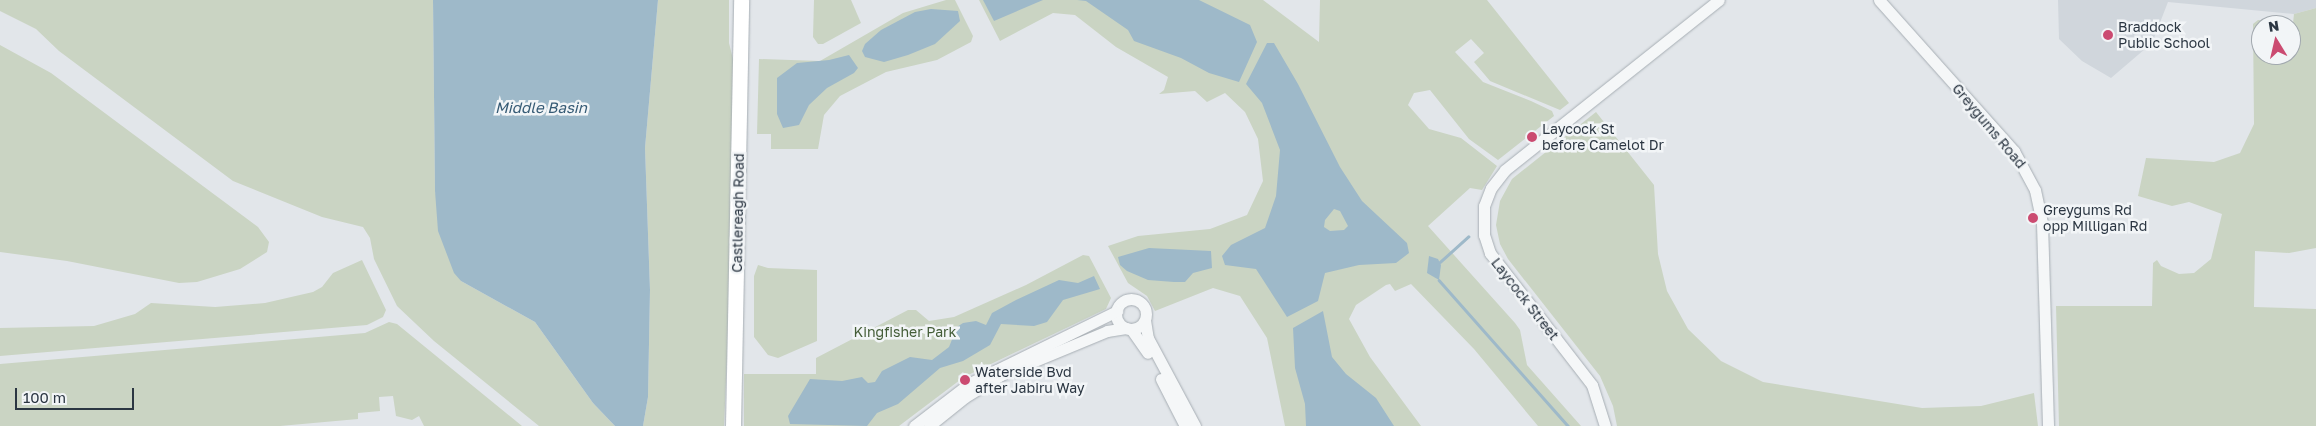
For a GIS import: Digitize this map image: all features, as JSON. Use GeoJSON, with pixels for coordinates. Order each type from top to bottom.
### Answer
{"type":"FeatureCollection","features":[{"type":"Feature","properties":{"kind":"main road","name":"Castlereagh Road"},"geometry":{"type":"LineString","coordinates":[[734,426],[741,0]]}},
{"type":"Feature","properties":{"kind":"street","name":"Laycock Street"},"geometry":{"type":"LineString","coordinates":[[1605,426],[1592,385],[1490,253],[1484,235],[1484,206],[1491,188],[1505,170],[1719,0]]}},
{"type":"Feature","properties":{"kind":"street","name":"Greygums Road"},"geometry":{"type":"LineString","coordinates":[[1878,0],[2014,151],[2035,190],[2042,223],[2048,426]]}},
{"type":"Feature","properties":{"kind":"street"},"geometry":{"type":"LineString","coordinates":[[914,426],[970,383],[1117,311],[1126,301],[1134,300],[1145,308],[1148,338],[1195,426]]}},
{"type":"Feature","properties":{"kind":"street"},"geometry":{"type":"LineString","coordinates":[[1117,311],[1118,320],[1142,342],[1185,426]]}},
{"type":"Feature","properties":{"kind":"street"},"geometry":{"type":"LineString","coordinates":[[929,426],[965,397],[1001,375],[1107,330],[1139,327],[1145,320]]}},
{"type":"Feature","properties":{"kind":"shaded area","name":"Braddock Public School"},"geometry":{"type":"Polygon","coordinates":[[[2058,0],[2316,0],[2316,8],[2294,14],[2168,2],[2152,43],[2111,78],[2082,61],[2059,39],[2058,0]]]}},
{"type":"Feature","properties":{"kind":"green space"},"geometry":{"type":"Polygon","coordinates":[[[0,0],[433,0],[435,191],[461,281],[535,322],[593,403],[615,426],[539,426],[434,341],[397,306],[374,259],[370,238],[363,227],[322,217],[233,181],[59,51],[36,29],[0,11],[0,0]]]}},
{"type":"Feature","properties":{"kind":"green space"},"geometry":{"type":"Polygon","coordinates":[[[658,0],[729,0],[729,43],[733,59],[731,266],[724,426],[643,426],[648,397],[650,290],[645,148],[658,0]]]}},
{"type":"Feature","properties":{"kind":"green space"},"geometry":{"type":"Polygon","coordinates":[[[814,0],[851,0],[861,23],[823,44],[818,44],[813,37],[814,0]]]}},
{"type":"Feature","properties":{"kind":"green space"},"geometry":{"type":"Polygon","coordinates":[[[946,0],[955,0],[973,36],[971,42],[937,60],[886,72],[840,96],[824,115],[818,149],[771,149],[771,134],[757,134],[759,59],[820,61],[903,13],[946,0]]]}},
{"type":"Feature","properties":{"kind":"green space"},"geometry":{"type":"Polygon","coordinates":[[[979,0],[1263,0],[1319,42],[1320,0],[1487,0],[1569,103],[1560,110],[1490,81],[1474,62],[1484,53],[1471,39],[1455,52],[1483,82],[1552,111],[1554,116],[1498,160],[1469,139],[1430,90],[1414,93],[1408,105],[1429,129],[1461,138],[1497,166],[1482,190],[1470,188],[1428,226],[1515,323],[1520,330],[1527,365],[1581,426],[1538,426],[1474,349],[1411,284],[1395,291],[1390,284],[1356,305],[1349,319],[1370,357],[1421,426],[1285,426],[1267,338],[1240,296],[1213,288],[1155,311],[1147,296],[1128,283],[1108,246],[1138,236],[1210,229],[1247,215],[1263,181],[1258,139],[1245,112],[1225,93],[1207,102],[1195,91],[1159,94],[1164,90],[1168,77],[1116,47],[1075,15],[1053,13],[1000,41],[979,0]]]}},
{"type":"Feature","properties":{"kind":"green space"},"geometry":{"type":"Polygon","coordinates":[[[2316,8],[2316,248],[2289,253],[2255,251],[2254,307],[2316,309],[2316,426],[2059,426],[2056,306],[2152,306],[2153,263],[2157,260],[2161,266],[2179,274],[2194,273],[2211,259],[2222,214],[2189,202],[2172,206],[2138,196],[2146,158],[2214,162],[2240,153],[2254,124],[2253,65],[2301,65],[2301,15],[2294,15],[2316,8]]]}},
{"type":"Feature","properties":{"kind":"green space"},"geometry":{"type":"Polygon","coordinates":[[[0,45],[51,73],[258,227],[269,242],[267,252],[240,269],[197,282],[179,283],[67,261],[0,252],[0,45]]]}},
{"type":"Feature","properties":{"kind":"green space"},"geometry":{"type":"Polygon","coordinates":[[[1596,112],[1654,185],[1658,254],[1667,291],[1688,329],[1721,361],[1763,382],[1922,408],[1981,406],[2034,393],[2038,426],[1617,426],[1613,406],[1600,376],[1508,259],[1500,244],[1496,225],[1500,201],[1512,179],[1596,112]]]}},
{"type":"Feature","properties":{"kind":"green space","name":"Kingfisher Park"},"geometry":{"type":"Polygon","coordinates":[[[1083,255],[1089,256],[1111,298],[1106,309],[966,376],[963,372],[958,376],[960,380],[899,426],[744,426],[744,374],[816,374],[816,358],[908,310],[916,310],[929,321],[954,317],[1026,285],[1083,255]]]}},
{"type":"Feature","properties":{"kind":"green space"},"geometry":{"type":"Polygon","coordinates":[[[362,260],[386,310],[383,317],[367,325],[0,356],[0,328],[94,326],[135,314],[151,303],[215,307],[265,303],[313,292],[322,287],[333,273],[362,260]]]}},
{"type":"Feature","properties":{"kind":"green space"},"geometry":{"type":"Polygon","coordinates":[[[758,265],[768,268],[817,270],[817,341],[778,358],[768,355],[754,337],[754,276],[758,265]]]}},
{"type":"Feature","properties":{"kind":"green space"},"geometry":{"type":"Polygon","coordinates":[[[389,322],[397,324],[522,426],[424,426],[419,416],[412,420],[396,416],[393,396],[379,397],[380,411],[358,413],[358,419],[280,426],[0,426],[0,364],[365,333],[389,322]]]}},
{"type":"Feature","properties":{"kind":"water","name":"Middle Basin"},"geometry":{"type":"Polygon","coordinates":[[[433,0],[658,0],[645,148],[650,290],[648,397],[643,426],[615,426],[593,403],[535,322],[461,281],[454,273],[438,231],[435,191],[433,0]]]}},
{"type":"Feature","properties":{"kind":"water"},"geometry":{"type":"Polygon","coordinates":[[[983,0],[1043,0],[994,21],[983,0]]]}},
{"type":"Feature","properties":{"kind":"water"},"geometry":{"type":"Polygon","coordinates":[[[1077,0],[1199,0],[1250,25],[1257,42],[1239,82],[1209,73],[1181,58],[1134,41],[1128,30],[1086,1],[1077,0]]]}},
{"type":"Feature","properties":{"kind":"water"},"geometry":{"type":"Polygon","coordinates":[[[931,9],[958,11],[960,21],[935,44],[908,55],[884,62],[865,57],[862,51],[865,44],[881,30],[915,12],[931,9]]]}},
{"type":"Feature","properties":{"kind":"water"},"geometry":{"type":"Polygon","coordinates":[[[1267,43],[1274,43],[1298,84],[1340,167],[1362,201],[1407,243],[1409,253],[1396,263],[1359,265],[1325,273],[1318,301],[1287,317],[1256,269],[1225,265],[1222,256],[1231,245],[1265,228],[1276,196],[1280,150],[1262,103],[1246,84],[1267,43]],[[1334,209],[1325,220],[1324,227],[1330,231],[1344,230],[1348,226],[1340,211],[1334,209]]]}},
{"type":"Feature","properties":{"kind":"water"},"geometry":{"type":"Polygon","coordinates":[[[849,55],[858,68],[854,73],[827,88],[809,105],[799,125],[783,128],[777,114],[777,78],[797,63],[829,60],[849,55]]]}},
{"type":"Feature","properties":{"kind":"water"},"geometry":{"type":"Polygon","coordinates":[[[1149,248],[1211,251],[1212,268],[1193,273],[1185,282],[1174,282],[1148,280],[1127,271],[1120,265],[1118,257],[1149,248]]]}},
{"type":"Feature","properties":{"kind":"water"},"geometry":{"type":"Polygon","coordinates":[[[1429,256],[1438,259],[1441,265],[1439,280],[1427,273],[1429,256]]]}},
{"type":"Feature","properties":{"kind":"water"},"geometry":{"type":"Polygon","coordinates":[[[1094,276],[1100,289],[1063,300],[1047,322],[1034,326],[1001,324],[990,345],[963,361],[940,368],[898,404],[877,413],[867,426],[790,424],[788,416],[810,379],[842,381],[862,377],[868,383],[875,382],[882,371],[910,357],[932,360],[949,347],[957,327],[963,323],[976,321],[986,325],[992,313],[1059,280],[1078,283],[1094,276]]]}},
{"type":"Feature","properties":{"kind":"water"},"geometry":{"type":"Polygon","coordinates":[[[1323,311],[1332,357],[1346,374],[1376,398],[1394,426],[1306,426],[1305,404],[1295,368],[1293,328],[1323,311]]]}},
{"type":"Feature","properties":{"kind":"waterway"},"geometry":{"type":"LineString","coordinates":[[1440,262],[1468,237]]}},
{"type":"Feature","properties":{"kind":"waterway"},"geometry":{"type":"LineString","coordinates":[[1439,280],[1568,426]]}},
{"type":"Feature","properties":{"kind":"place","name":"Braddock Public School"},"geometry":{"type":"Point","coordinates":[2108,35]}},
{"type":"Feature","properties":{"kind":"place","name":"Laycock St before Camelot Dr"},"geometry":{"type":"Point","coordinates":[1532,137]}},
{"type":"Feature","properties":{"kind":"place","name":"Greygums Rd opp Milligan Rd"},"geometry":{"type":"Point","coordinates":[2033,218]}},
{"type":"Feature","properties":{"kind":"place","name":"Waterside Bvd after Jabiru Way"},"geometry":{"type":"Point","coordinates":[965,380]}}]}
